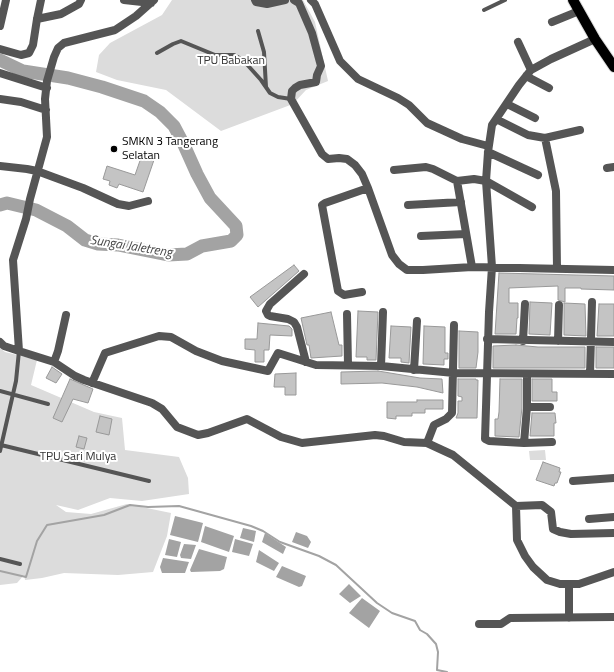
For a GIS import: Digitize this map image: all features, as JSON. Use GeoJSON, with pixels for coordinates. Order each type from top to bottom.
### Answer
{"type":"FeatureCollection","features":[{"type":"Feature","properties":{"kind":"main road"},"geometry":{"type":"LineString","coordinates":[[572,0],[595,39],[614,67]]}},
{"type":"Feature","properties":{"kind":"street"},"geometry":{"type":"LineString","coordinates":[[0,26],[6,0]]}},
{"type":"Feature","properties":{"kind":"street"},"geometry":{"type":"LineString","coordinates":[[0,49],[21,55],[28,54],[33,44],[41,0]]}},
{"type":"Feature","properties":{"kind":"street"},"geometry":{"type":"LineString","coordinates":[[37,19],[61,14],[79,4],[81,0]]}},
{"type":"Feature","properties":{"kind":"street"},"geometry":{"type":"LineString","coordinates":[[124,0],[152,1]]}},
{"type":"Feature","properties":{"kind":"street"},"geometry":{"type":"LineString","coordinates":[[255,0],[256,2],[267,4],[285,0]]}},
{"type":"Feature","properties":{"kind":"street"},"geometry":{"type":"LineString","coordinates":[[294,0],[300,3],[312,34],[321,66],[316,82],[300,85],[295,88],[292,91],[291,99],[322,154],[328,159],[343,158],[355,165],[362,174],[392,255],[398,264],[407,270],[472,267],[614,270]]}},
{"type":"Feature","properties":{"kind":"street"},"geometry":{"type":"LineString","coordinates":[[311,0],[340,61],[358,80],[398,98],[408,105],[427,123],[488,149],[538,175]]}},
{"type":"Feature","properties":{"kind":"street"},"geometry":{"type":"LineString","coordinates":[[19,351],[13,260],[26,219],[37,171],[47,137],[47,85],[54,57],[58,48],[64,43],[115,30],[136,16],[152,1]]}},
{"type":"Feature","properties":{"kind":"street"},"geometry":{"type":"LineString","coordinates":[[552,22],[579,11]]}},
{"type":"Feature","properties":{"kind":"street"},"geometry":{"type":"LineString","coordinates":[[552,442],[524,443],[489,441],[485,439],[492,267],[486,181],[488,149],[491,129],[496,118],[528,73],[551,59],[595,39]]}},
{"type":"Feature","properties":{"kind":"street"},"geometry":{"type":"LineString","coordinates":[[518,42],[528,73],[549,88]]}},
{"type":"Feature","properties":{"kind":"street"},"geometry":{"type":"LineString","coordinates":[[0,73],[47,85]]}},
{"type":"Feature","properties":{"kind":"street"},"geometry":{"type":"LineString","coordinates":[[0,99],[21,102],[46,110]]}},
{"type":"Feature","properties":{"kind":"street"},"geometry":{"type":"LineString","coordinates":[[507,104],[535,118]]}},
{"type":"Feature","properties":{"kind":"street"},"geometry":{"type":"LineString","coordinates":[[496,118],[528,135],[545,138],[580,130]]}},
{"type":"Feature","properties":{"kind":"street"},"geometry":{"type":"LineString","coordinates":[[545,138],[556,191],[557,269]]}},
{"type":"Feature","properties":{"kind":"street"},"geometry":{"type":"LineString","coordinates":[[0,166],[37,171],[83,188],[118,204],[129,206],[148,201]]}},
{"type":"Feature","properties":{"kind":"street"},"geometry":{"type":"LineString","coordinates":[[394,170],[426,167],[457,181],[474,179],[486,181],[532,207]]}},
{"type":"Feature","properties":{"kind":"street"},"geometry":{"type":"LineString","coordinates":[[457,181],[472,267]]}},
{"type":"Feature","properties":{"kind":"street"},"geometry":{"type":"LineString","coordinates":[[362,292],[344,295],[338,291],[322,206],[324,202],[368,188]]}},
{"type":"Feature","properties":{"kind":"street"},"geometry":{"type":"LineString","coordinates":[[408,206],[461,202]]}},
{"type":"Feature","properties":{"kind":"street"},"geometry":{"type":"LineString","coordinates":[[421,236],[466,234]]}},
{"type":"Feature","properties":{"kind":"street"},"geometry":{"type":"LineString","coordinates":[[304,274],[270,304],[266,311],[270,316],[288,318],[294,322],[297,327],[306,362]]}},
{"type":"Feature","properties":{"kind":"street"},"geometry":{"type":"LineString","coordinates":[[590,374],[592,302]]}},
{"type":"Feature","properties":{"kind":"street"},"geometry":{"type":"LineString","coordinates":[[523,341],[525,304]]}},
{"type":"Feature","properties":{"kind":"street"},"geometry":{"type":"LineString","coordinates":[[558,340],[559,305]]}},
{"type":"Feature","properties":{"kind":"street"},"geometry":{"type":"LineString","coordinates":[[381,366],[384,312]]}},
{"type":"Feature","properties":{"kind":"street"},"geometry":{"type":"LineString","coordinates":[[347,314],[348,365]]}},
{"type":"Feature","properties":{"kind":"street"},"geometry":{"type":"LineString","coordinates":[[54,362],[66,315]]}},
{"type":"Feature","properties":{"kind":"street"},"geometry":{"type":"LineString","coordinates":[[414,370],[417,321]]}},
{"type":"Feature","properties":{"kind":"street"},"geometry":{"type":"LineString","coordinates":[[427,443],[434,425],[446,419],[452,413],[454,325]]}},
{"type":"Feature","properties":{"kind":"street"},"geometry":{"type":"LineString","coordinates":[[92,383],[105,353],[159,336],[172,337],[196,351],[222,361],[268,371],[278,354],[316,366],[381,366],[414,370],[487,374],[614,374]]}},
{"type":"Feature","properties":{"kind":"street"},"geometry":{"type":"LineString","coordinates":[[488,339],[614,342]]}},
{"type":"Feature","properties":{"kind":"street"},"geometry":{"type":"LineString","coordinates":[[0,342],[4,346],[54,362],[75,376],[92,383],[152,403],[162,409],[176,427],[198,435],[208,433],[247,419],[281,437],[302,443],[375,435],[404,442],[427,443],[453,455],[516,506],[542,505],[551,512],[553,529],[571,534],[614,533]]}},
{"type":"Feature","properties":{"kind":"street"},"geometry":{"type":"LineString","coordinates":[[524,443],[527,407],[527,374]]}},
{"type":"Feature","properties":{"kind":"street"},"geometry":{"type":"LineString","coordinates":[[527,407],[550,407]]}},
{"type":"Feature","properties":{"kind":"street"},"geometry":{"type":"LineString","coordinates":[[573,481],[614,478]]}},
{"type":"Feature","properties":{"kind":"street"},"geometry":{"type":"LineString","coordinates":[[516,506],[517,537],[524,556],[547,580],[553,583],[569,585],[581,584],[614,572]]}},
{"type":"Feature","properties":{"kind":"street"},"geometry":{"type":"LineString","coordinates":[[589,519],[614,517]]}},
{"type":"Feature","properties":{"kind":"street"},"geometry":{"type":"LineString","coordinates":[[569,585],[569,618]]}},
{"type":"Feature","properties":{"kind":"street"},"geometry":{"type":"LineString","coordinates":[[479,624],[501,624],[510,618],[614,617]]}},
{"type":"Feature","properties":{"kind":"lane"},"geometry":{"type":"LineString","coordinates":[[484,10],[505,0]]}},
{"type":"Feature","properties":{"kind":"lane"},"geometry":{"type":"LineString","coordinates":[[258,31],[264,52],[266,88]]}},
{"type":"Feature","properties":{"kind":"lane"},"geometry":{"type":"LineString","coordinates":[[157,52],[181,41],[215,55],[234,55],[243,60],[270,93],[274,96],[291,99]]}},
{"type":"Feature","properties":{"kind":"lane"},"geometry":{"type":"LineString","coordinates":[[0,451],[16,381],[19,351]]}},
{"type":"Feature","properties":{"kind":"lane"},"geometry":{"type":"LineString","coordinates":[[0,391],[48,404]]}},
{"type":"Feature","properties":{"kind":"lane"},"geometry":{"type":"LineString","coordinates":[[1,445],[149,481]]}},
{"type":"Feature","properties":{"kind":"lane"},"geometry":{"type":"LineString","coordinates":[[0,559],[20,564]]}},
{"type":"Feature","properties":{"kind":"green space","name":"TPU Babakan"},"geometry":{"type":"Polygon","coordinates":[[[172,0],[303,0],[315,22],[328,81],[306,90],[293,104],[221,131],[166,90],[117,80],[96,72],[99,55],[110,43],[162,15],[172,0]]]}},
{"type":"Feature","properties":{"kind":"green space","name":"TPU Sari Mulya"},"geometry":{"type":"Polygon","coordinates":[[[0,348],[5,352],[37,360],[31,385],[94,412],[122,418],[125,450],[179,457],[188,478],[189,494],[142,501],[110,498],[78,510],[56,505],[66,512],[91,514],[127,504],[171,513],[167,536],[153,572],[118,575],[64,573],[25,580],[24,575],[17,583],[0,585],[0,348]]]}},
{"type":"Feature","properties":{"kind":"green space"},"geometry":{"type":"Polygon","coordinates":[[[545,450],[546,460],[530,460],[529,451],[545,450]]]}},
{"type":"Feature","properties":{"kind":"shaded area"},"geometry":{"type":"Polygon","coordinates":[[[175,516],[203,523],[198,542],[170,535],[175,516]]]}},
{"type":"Feature","properties":{"kind":"shaded area"},"geometry":{"type":"Polygon","coordinates":[[[205,526],[234,536],[229,552],[201,542],[205,526]]]}},
{"type":"Feature","properties":{"kind":"shaded area"},"geometry":{"type":"Polygon","coordinates":[[[243,528],[256,531],[254,542],[240,538],[243,528]]]}},
{"type":"Feature","properties":{"kind":"shaded area"},"geometry":{"type":"Polygon","coordinates":[[[296,532],[307,536],[311,542],[308,548],[292,542],[296,532]]]}},
{"type":"Feature","properties":{"kind":"shaded area"},"geometry":{"type":"Polygon","coordinates":[[[265,533],[286,547],[283,554],[262,542],[265,533]]]}},
{"type":"Feature","properties":{"kind":"shaded area"},"geometry":{"type":"Polygon","coordinates":[[[169,539],[181,542],[177,557],[165,555],[169,539]]]}},
{"type":"Feature","properties":{"kind":"shaded area"},"geometry":{"type":"Polygon","coordinates":[[[235,539],[253,544],[249,556],[232,552],[235,539]]]}},
{"type":"Feature","properties":{"kind":"shaded area"},"geometry":{"type":"Polygon","coordinates":[[[184,544],[196,545],[191,559],[181,558],[180,555],[184,544]]]}},
{"type":"Feature","properties":{"kind":"shaded area"},"geometry":{"type":"Polygon","coordinates":[[[199,549],[227,557],[224,569],[220,571],[191,572],[190,570],[199,549]]]}},
{"type":"Feature","properties":{"kind":"shaded area"},"geometry":{"type":"Polygon","coordinates":[[[259,550],[279,563],[274,571],[256,562],[259,550]]]}},
{"type":"Feature","properties":{"kind":"shaded area"},"geometry":{"type":"Polygon","coordinates":[[[163,558],[189,562],[185,573],[162,573],[160,567],[163,558]]]}},
{"type":"Feature","properties":{"kind":"shaded area"},"geometry":{"type":"Polygon","coordinates":[[[282,566],[306,576],[302,586],[299,587],[276,577],[282,566]]]}},
{"type":"Feature","properties":{"kind":"shaded area"},"geometry":{"type":"Polygon","coordinates":[[[349,584],[361,596],[350,603],[339,594],[349,584]]]}},
{"type":"Feature","properties":{"kind":"shaded area"},"geometry":{"type":"Polygon","coordinates":[[[362,598],[380,611],[369,628],[349,613],[362,598]]]}},
{"type":"Feature","properties":{"kind":"building"},"geometry":{"type":"Polygon","coordinates":[[[143,152],[155,157],[143,192],[119,184],[117,188],[109,185],[110,181],[103,179],[107,166],[135,175],[143,152]]]}},
{"type":"Feature","properties":{"kind":"building"},"geometry":{"type":"Polygon","coordinates":[[[294,265],[299,271],[258,307],[250,297],[294,265]]]}},
{"type":"Feature","properties":{"kind":"building"},"geometry":{"type":"Polygon","coordinates":[[[499,273],[614,276],[614,290],[565,288],[565,302],[558,300],[558,286],[509,288],[509,303],[518,303],[516,334],[495,334],[499,273]]]}},
{"type":"Feature","properties":{"kind":"building"},"geometry":{"type":"Polygon","coordinates":[[[530,302],[552,303],[550,335],[529,334],[530,302]]]}},
{"type":"Feature","properties":{"kind":"building"},"geometry":{"type":"Polygon","coordinates":[[[564,303],[585,304],[586,336],[564,335],[564,303]]]}},
{"type":"Feature","properties":{"kind":"building"},"geometry":{"type":"Polygon","coordinates":[[[599,304],[614,304],[614,336],[597,336],[599,304]]]}},
{"type":"Feature","properties":{"kind":"building"},"geometry":{"type":"Polygon","coordinates":[[[358,311],[378,312],[376,360],[367,360],[367,357],[356,357],[358,311]]]}},
{"type":"Feature","properties":{"kind":"building"},"geometry":{"type":"Polygon","coordinates":[[[331,312],[339,345],[342,345],[342,356],[311,358],[309,345],[307,345],[301,318],[331,312]]]}},
{"type":"Feature","properties":{"kind":"building"},"geometry":{"type":"Polygon","coordinates":[[[258,323],[289,326],[292,329],[292,336],[270,335],[269,350],[264,350],[264,362],[255,362],[255,350],[245,349],[245,339],[257,339],[258,323]]]}},
{"type":"Feature","properties":{"kind":"building"},"geometry":{"type":"Polygon","coordinates":[[[391,326],[411,327],[409,363],[401,362],[401,358],[389,358],[391,326]]]}},
{"type":"Feature","properties":{"kind":"building"},"geometry":{"type":"Polygon","coordinates":[[[424,326],[445,327],[445,353],[448,353],[448,359],[444,359],[444,365],[423,364],[424,326]]]}},
{"type":"Feature","properties":{"kind":"building"},"geometry":{"type":"Polygon","coordinates":[[[459,331],[478,332],[476,368],[459,368],[459,331]]]}},
{"type":"Feature","properties":{"kind":"building"},"geometry":{"type":"Polygon","coordinates":[[[516,345],[538,347],[585,347],[585,368],[493,368],[493,346],[516,345]]]}},
{"type":"Feature","properties":{"kind":"building"},"geometry":{"type":"Polygon","coordinates":[[[596,347],[614,347],[614,368],[596,368],[596,347]]]}},
{"type":"Feature","properties":{"kind":"building"},"geometry":{"type":"Polygon","coordinates":[[[52,367],[62,374],[56,383],[46,378],[52,367]]]}},
{"type":"Feature","properties":{"kind":"building"},"geometry":{"type":"Polygon","coordinates":[[[378,371],[420,378],[442,379],[443,393],[417,387],[382,383],[341,384],[341,372],[378,371]]]}},
{"type":"Feature","properties":{"kind":"building"},"geometry":{"type":"Polygon","coordinates":[[[296,373],[296,395],[285,395],[285,387],[274,387],[275,374],[296,373]]]}},
{"type":"Feature","properties":{"kind":"building"},"geometry":{"type":"Polygon","coordinates":[[[70,379],[93,389],[88,403],[73,399],[62,422],[53,418],[70,379]]]}},
{"type":"Feature","properties":{"kind":"building"},"geometry":{"type":"Polygon","coordinates":[[[458,379],[478,380],[477,418],[456,418],[458,413],[458,401],[462,401],[462,397],[458,396],[458,379]]]}},
{"type":"Feature","properties":{"kind":"building"},"geometry":{"type":"Polygon","coordinates":[[[500,379],[522,379],[522,407],[519,437],[495,436],[495,419],[498,419],[499,412],[500,379]]]}},
{"type":"Feature","properties":{"kind":"building"},"geometry":{"type":"Polygon","coordinates":[[[532,379],[552,379],[552,392],[557,392],[557,401],[532,401],[532,379]]]}},
{"type":"Feature","properties":{"kind":"building"},"geometry":{"type":"Polygon","coordinates":[[[417,400],[443,400],[443,409],[425,409],[425,413],[412,413],[412,416],[396,416],[396,419],[387,418],[387,402],[417,402],[417,400]]]}},
{"type":"Feature","properties":{"kind":"building"},"geometry":{"type":"Polygon","coordinates":[[[532,413],[555,413],[556,423],[554,423],[554,436],[530,436],[532,413]]]}},
{"type":"Feature","properties":{"kind":"building"},"geometry":{"type":"Polygon","coordinates":[[[100,416],[112,419],[109,435],[96,432],[100,416]]]}},
{"type":"Feature","properties":{"kind":"building"},"geometry":{"type":"Polygon","coordinates":[[[79,436],[87,438],[84,449],[76,447],[79,436]]]}},
{"type":"Feature","properties":{"kind":"building"},"geometry":{"type":"Polygon","coordinates":[[[543,462],[560,468],[559,472],[561,472],[557,483],[555,483],[554,486],[536,480],[543,462]]]}},
{"type":"Feature","properties":{"kind":"waterway","name":"Sungai Jaletreng"},"geometry":{"type":"LineString","coordinates":[[0,60],[23,71],[68,78],[102,87],[144,101],[160,112],[174,126],[210,198],[236,226],[237,235],[231,241],[202,246],[187,254],[168,255],[118,245],[98,244],[85,240],[67,226],[36,210],[7,203],[0,205]]}},
{"type":"Feature","properties":{"kind":"waterway"},"geometry":{"type":"LineString","coordinates":[[0,571],[26,577],[37,541],[47,525],[104,515],[130,505],[148,507],[179,506],[251,526],[263,531],[280,542],[319,556],[336,565],[377,603],[392,613],[415,621],[420,630],[427,634],[436,644],[438,652],[437,670],[447,672]]}},
{"type":"Feature","properties":{"kind":"place","name":"SMKN 3 Tangerang Selatan"},"geometry":{"type":"Point","coordinates":[114,149]}}]}
